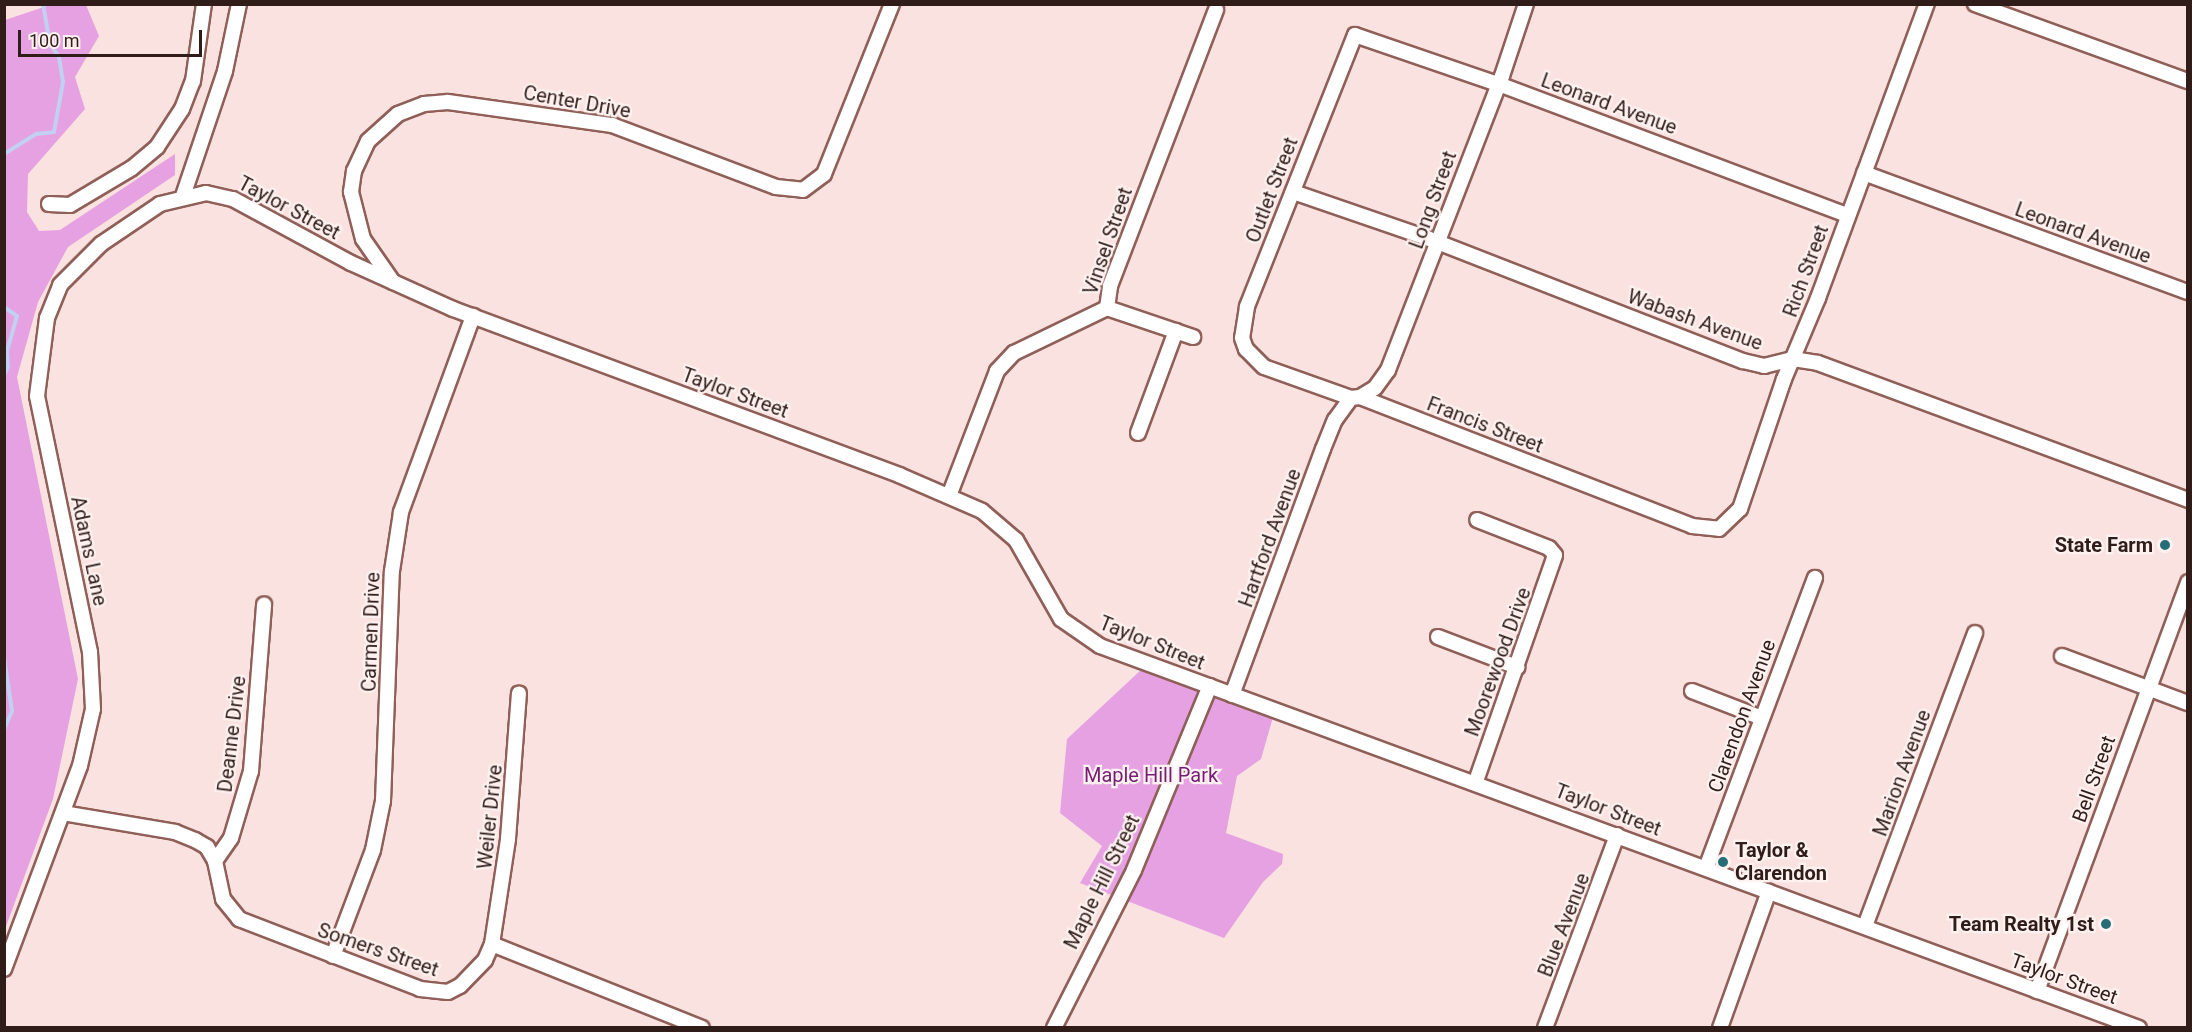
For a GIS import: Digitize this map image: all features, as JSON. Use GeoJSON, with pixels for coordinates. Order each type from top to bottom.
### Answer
{"type":"FeatureCollection","features":[{"type":"Feature","properties":{"kind":"street"},"geometry":{"type":"LineString","coordinates":[[49,204],[70,205],[132,168],[157,147],[182,109],[193,81],[204,4]]}},
{"type":"Feature","properties":{"kind":"street"},"geometry":{"type":"LineString","coordinates":[[183,196],[225,71],[239,4]]}},
{"type":"Feature","properties":{"kind":"street","name":"Center Drive"},"geometry":{"type":"LineString","coordinates":[[395,284],[363,239],[351,192],[354,171],[368,141],[398,114],[424,104],[448,102],[612,125],[776,187],[803,190],[824,174],[892,4]]}},
{"type":"Feature","properties":{"kind":"street","name":"Long Street"},"geometry":{"type":"LineString","coordinates":[[1355,398],[1375,388],[1388,370],[1498,84],[1526,4]]}},
{"type":"Feature","properties":{"kind":"street","name":"Rich Street"},"geometry":{"type":"LineString","coordinates":[[1703,529],[1719,529],[1740,509],[1793,358],[1927,4]]}},
{"type":"Feature","properties":{"kind":"street"},"geometry":{"type":"LineString","coordinates":[[1975,4],[2187,81]]}},
{"type":"Feature","properties":{"kind":"street","name":"Vinsel Street"},"geometry":{"type":"LineString","coordinates":[[949,496],[997,371],[1014,354],[1107,308],[1110,286],[1216,10]]}},
{"type":"Feature","properties":{"kind":"street","name":"Leonard Avenue"},"geometry":{"type":"LineString","coordinates":[[1355,35],[1498,84],[1847,215]]}},
{"type":"Feature","properties":{"kind":"street","name":"Outlet Street"},"geometry":{"type":"LineString","coordinates":[[1254,360],[1242,338],[1243,320],[1355,35]]}},
{"type":"Feature","properties":{"kind":"street","name":"Leonard Avenue"},"geometry":{"type":"LineString","coordinates":[[1864,173],[2187,292]]}},
{"type":"Feature","properties":{"kind":"street","name":"Wabash Avenue"},"geometry":{"type":"LineString","coordinates":[[1293,192],[1438,243],[1743,361],[1770,366],[1793,358],[1818,363],[2187,500]]}},
{"type":"Feature","properties":{"kind":"street","name":"Taylor Street"},"geometry":{"type":"LineString","coordinates":[[183,196],[206,193],[233,199],[395,284],[473,316],[949,496],[1002,524],[1022,550],[1052,607],[1071,629],[1100,646],[1476,781],[2139,1028]]}},
{"type":"Feature","properties":{"kind":"street","name":"Adams Lane"},"geometry":{"type":"LineString","coordinates":[[4,969],[85,748],[93,690],[82,610],[40,420],[38,373],[43,337],[60,285],[79,262],[134,220],[160,204],[183,196]]}},
{"type":"Feature","properties":{"kind":"street"},"geometry":{"type":"LineString","coordinates":[[1107,308],[1193,337]]}},
{"type":"Feature","properties":{"kind":"street","name":"Carmen Drive"},"geometry":{"type":"LineString","coordinates":[[333,956],[373,850],[381,811],[392,571],[401,512],[473,316]]}},
{"type":"Feature","properties":{"kind":"street"},"geometry":{"type":"LineString","coordinates":[[1138,433],[1176,331]]}},
{"type":"Feature","properties":{"kind":"street","name":"Francis Street"},"geometry":{"type":"LineString","coordinates":[[1254,360],[1264,367],[1355,398],[1703,529]]}},
{"type":"Feature","properties":{"kind":"street","name":"Hartford Avenue"},"geometry":{"type":"LineString","coordinates":[[1232,694],[1335,420],[1355,398]]}},
{"type":"Feature","properties":{"kind":"street","name":"Moorewood Drive"},"geometry":{"type":"LineString","coordinates":[[1476,781],[1555,555],[1548,548],[1477,520]]}},
{"type":"Feature","properties":{"kind":"street","name":"Clarendon Avenue"},"geometry":{"type":"LineString","coordinates":[[1706,868],[1815,578]]}},
{"type":"Feature","properties":{"kind":"street","name":"Bell Street"},"geometry":{"type":"LineString","coordinates":[[2037,991],[2187,582]]}},
{"type":"Feature","properties":{"kind":"street","name":"Deanne Drive"},"geometry":{"type":"LineString","coordinates":[[215,861],[231,838],[251,771],[264,605]]}},
{"type":"Feature","properties":{"kind":"street","name":"Marion Avenue"},"geometry":{"type":"LineString","coordinates":[[1865,926],[1975,633]]}},
{"type":"Feature","properties":{"kind":"street"},"geometry":{"type":"LineString","coordinates":[[1438,637],[1517,667]]}},
{"type":"Feature","properties":{"kind":"street"},"geometry":{"type":"LineString","coordinates":[[2062,656],[2187,703]]}},
{"type":"Feature","properties":{"kind":"street","name":"Maple Hill Street"},"geometry":{"type":"LineString","coordinates":[[1054,1028],[1134,870],[1209,687]]}},
{"type":"Feature","properties":{"kind":"street"},"geometry":{"type":"LineString","coordinates":[[1692,691],[1762,718]]}},
{"type":"Feature","properties":{"kind":"street","name":"Weiler Drive"},"geometry":{"type":"LineString","coordinates":[[492,944],[508,839],[519,693]]}},
{"type":"Feature","properties":{"kind":"street"},"geometry":{"type":"LineString","coordinates":[[63,813],[175,832],[207,847],[215,861]]}},
{"type":"Feature","properties":{"kind":"street","name":"Blue Avenue"},"geometry":{"type":"LineString","coordinates":[[1545,1028],[1617,835]]}},
{"type":"Feature","properties":{"kind":"street","name":"Somers Street"},"geometry":{"type":"LineString","coordinates":[[215,861],[223,898],[239,919],[420,989],[448,992],[472,976],[492,944]]}},
{"type":"Feature","properties":{"kind":"street"},"geometry":{"type":"LineString","coordinates":[[1720,1028],[1769,891]]}},
{"type":"Feature","properties":{"kind":"street"},"geometry":{"type":"LineString","coordinates":[[492,944],[702,1028]]}},
{"type":"Feature","properties":{"kind":"green space"},"geometry":{"type":"Polygon","coordinates":[[[50,5],[86,5],[99,36],[75,77],[85,109],[28,174],[27,212],[39,231],[60,230],[175,154],[175,175],[68,247],[38,302],[17,377],[78,679],[53,799],[5,929],[5,20],[50,5]]]}},
{"type":"Feature","properties":{"kind":"green space","name":"Maple Hill Park"},"geometry":{"type":"Polygon","coordinates":[[[1142,669],[1273,717],[1261,759],[1237,776],[1226,833],[1283,854],[1282,864],[1263,882],[1224,938],[1080,883],[1102,846],[1060,813],[1067,739],[1142,669]]]}},
{"type":"Feature","properties":{"kind":"waterway"},"geometry":{"type":"LineString","coordinates":[[4,154],[36,134],[54,132],[63,82],[59,57],[50,44],[43,4]]}},
{"type":"Feature","properties":{"kind":"waterway"},"geometry":{"type":"LineString","coordinates":[[4,307],[17,316],[7,350],[8,367],[4,375]]}},
{"type":"Feature","properties":{"kind":"waterway"},"geometry":{"type":"LineString","coordinates":[[4,657],[12,711],[4,730]]}},
{"type":"Feature","properties":{"kind":"place","name":"State Farm"},"geometry":{"type":"Point","coordinates":[2165,545]}},
{"type":"Feature","properties":{"kind":"place","name":"Taylor & Clarendon"},"geometry":{"type":"Point","coordinates":[1723,862]}},
{"type":"Feature","properties":{"kind":"place","name":"Team Realty 1st"},"geometry":{"type":"Point","coordinates":[2106,924]}}]}
